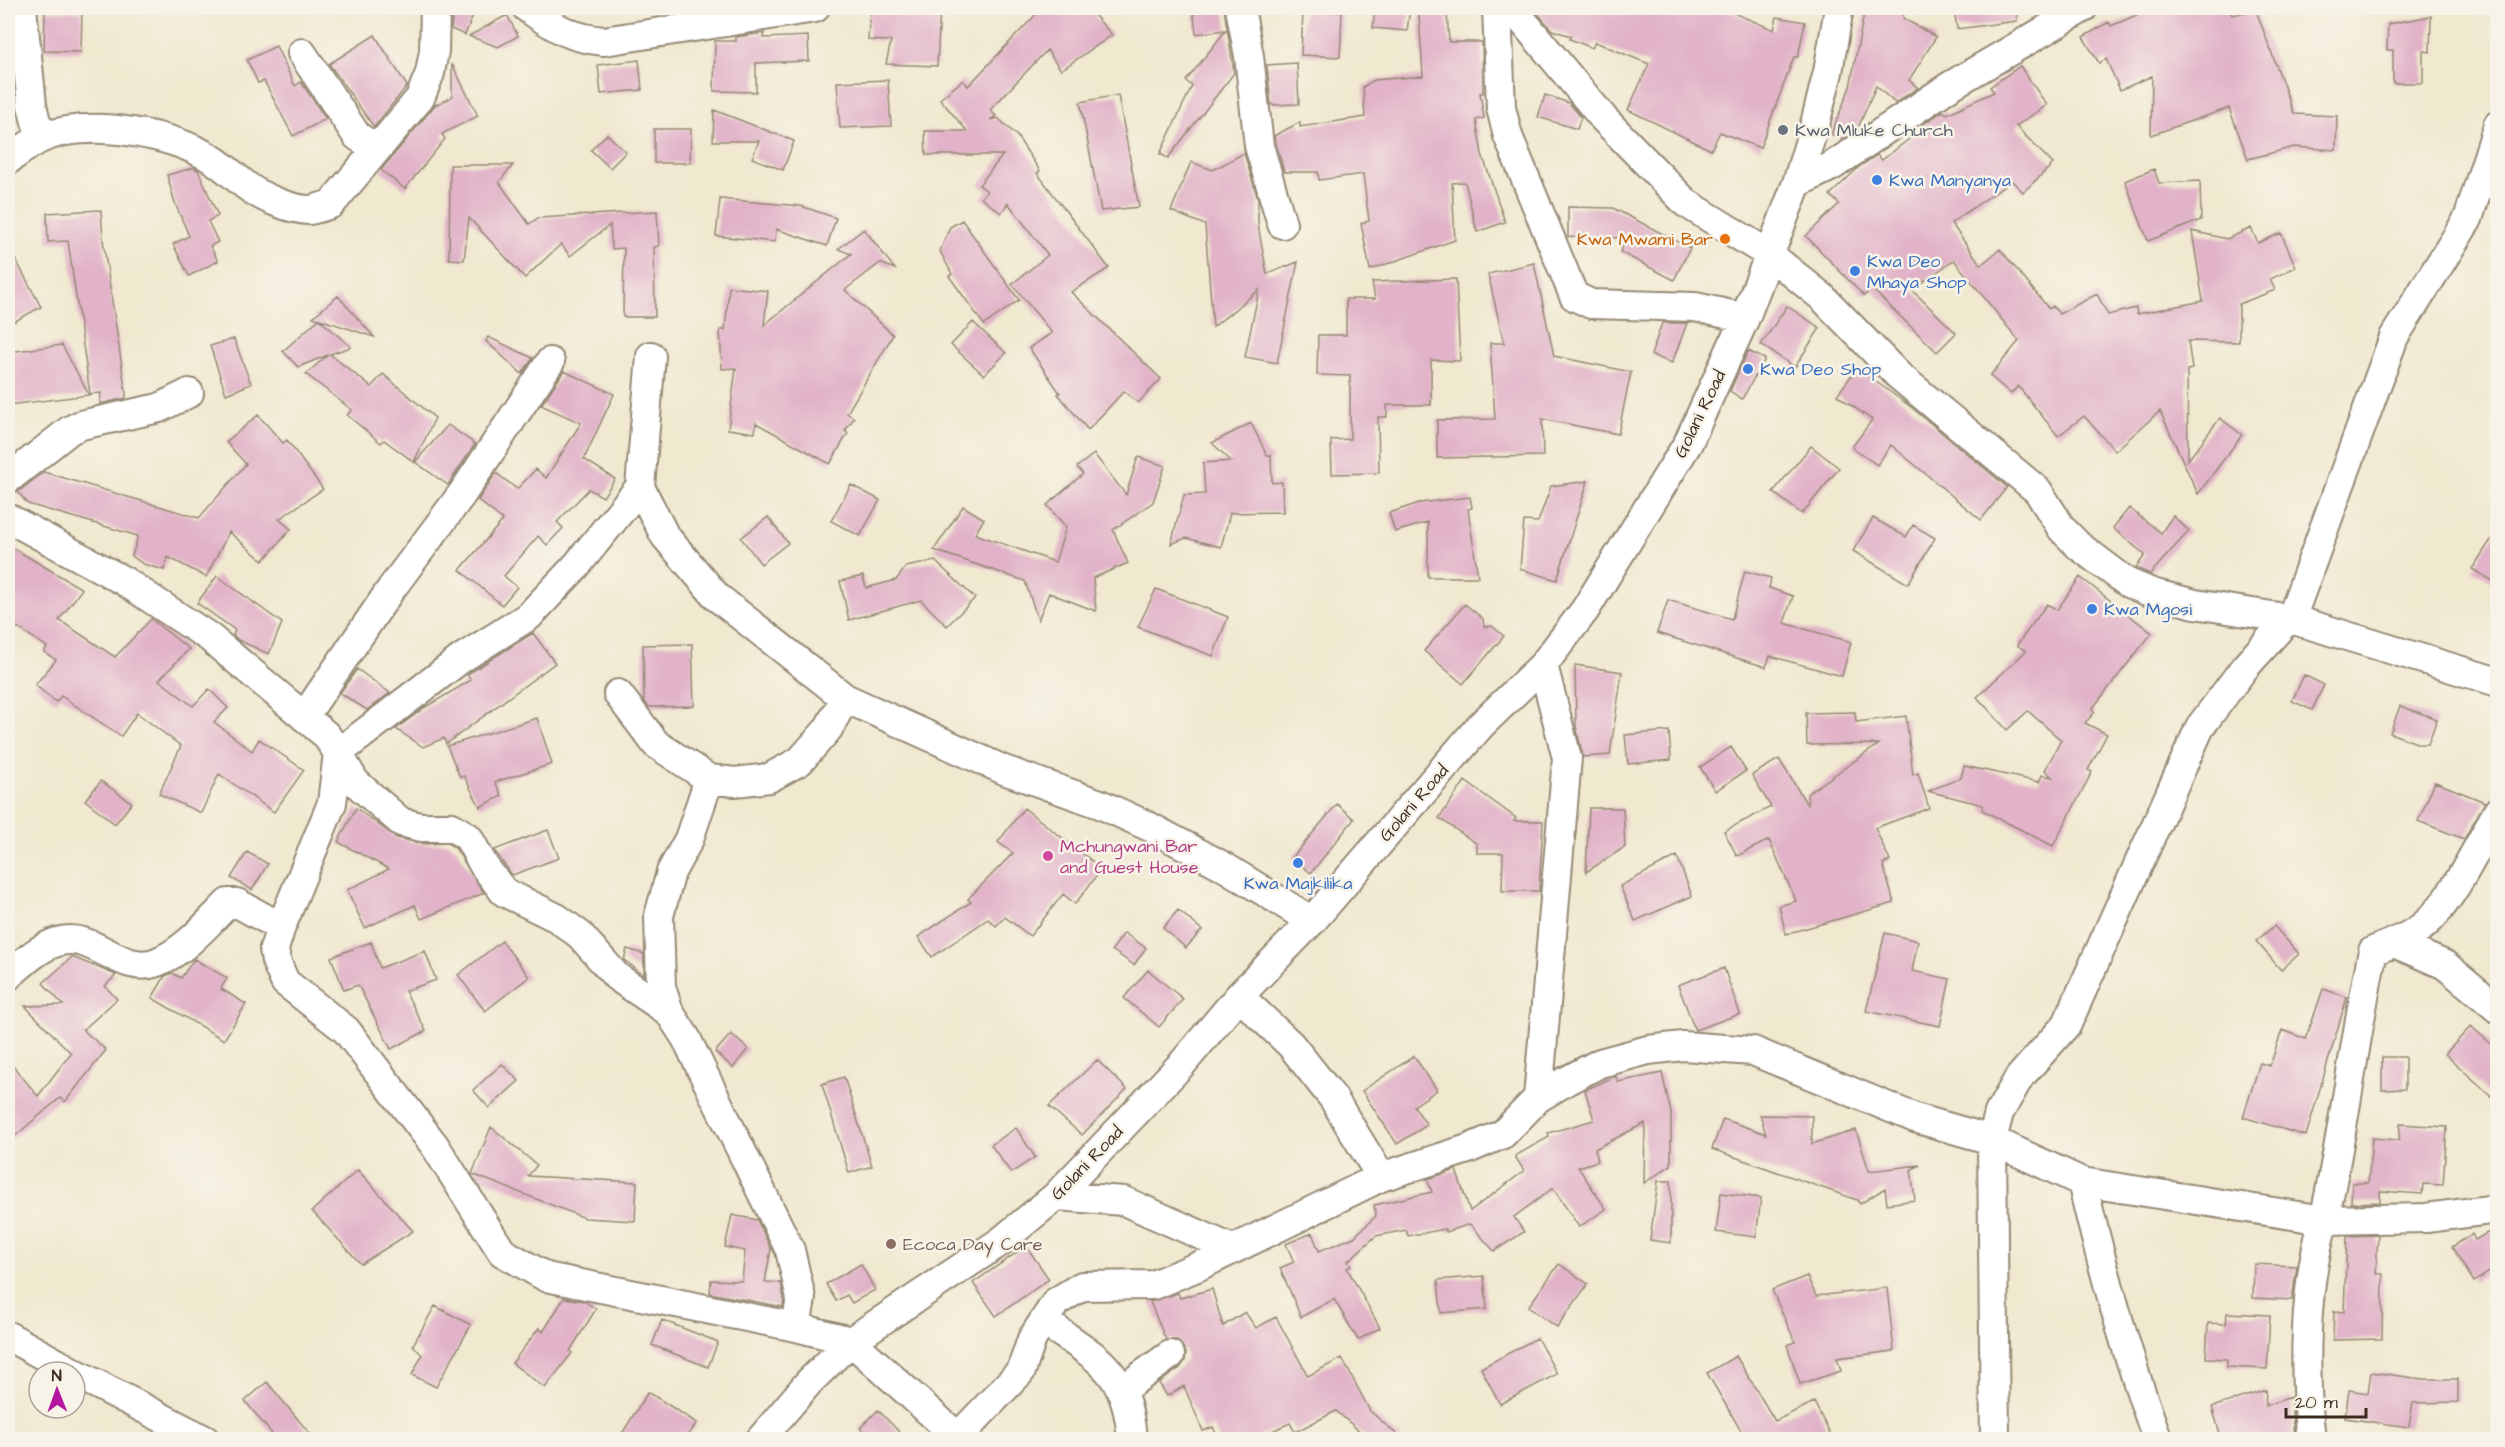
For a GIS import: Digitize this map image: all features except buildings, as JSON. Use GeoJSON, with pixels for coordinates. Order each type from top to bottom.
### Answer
{"type":"FeatureCollection","features":[{"type":"Feature","properties":{"kind":"street"},"geometry":{"type":"LineString","coordinates":[[22,8],[32,105],[36,122],[46,136]]}},
{"type":"Feature","properties":{"kind":"street"},"geometry":{"type":"LineString","coordinates":[[8,160],[46,136],[68,131],[95,129],[164,138],[212,158],[251,189],[276,201],[309,210],[331,204],[379,144],[420,98],[425,88],[434,51],[435,8]]}},
{"type":"Feature","properties":{"kind":"street"},"geometry":{"type":"LineString","coordinates":[[527,8],[552,25],[579,39],[604,41],[815,8]]}},
{"type":"Feature","properties":{"kind":"street"},"geometry":{"type":"LineString","coordinates":[[1240,8],[1249,56],[1259,146],[1282,224]]}},
{"type":"Feature","properties":{"kind":"street"},"geometry":{"type":"LineString","coordinates":[[1497,8],[1501,108],[1508,136],[1574,296],[1591,304],[1695,307],[1745,318]]}},
{"type":"Feature","properties":{"kind":"street"},"geometry":{"type":"LineString","coordinates":[[1512,8],[1604,119],[1686,203],[1770,255],[1822,297],[1898,375],[2038,491],[2062,529],[2079,546],[2128,583],[2152,593],[2195,604],[2289,619],[2498,682]]}},
{"type":"Feature","properties":{"kind":"street","name":"Golani Road"},"geometry":{"type":"LineString","coordinates":[[760,1440],[809,1382],[851,1341],[1000,1242],[1056,1196],[1182,1064],[1239,996],[1312,921],[1480,726],[1543,665],[1585,610],[1688,443],[1745,318],[1797,183],[1828,72],[1839,8]]}},
{"type":"Feature","properties":{"kind":"street"},"geometry":{"type":"LineString","coordinates":[[1797,183],[1832,166],[1950,86],[2083,8]]}},
{"type":"Feature","properties":{"kind":"street"},"geometry":{"type":"LineString","coordinates":[[302,53],[357,136],[366,142],[379,144]]}},
{"type":"Feature","properties":{"kind":"street"},"geometry":{"type":"LineString","coordinates":[[1995,1440],[1992,1140],[1999,1113],[2019,1078],[2067,1024],[2200,727],[2238,676],[2289,619],[2394,337],[2468,219],[2498,125]]}},
{"type":"Feature","properties":{"kind":"street"},"geometry":{"type":"LineString","coordinates":[[651,356],[639,487],[665,536],[717,597],[845,698],[1004,770],[1100,804],[1150,826],[1223,866],[1312,921]]}},
{"type":"Feature","properties":{"kind":"street"},"geometry":{"type":"LineString","coordinates":[[304,717],[391,589],[462,495],[550,362]]}},
{"type":"Feature","properties":{"kind":"street"},"geometry":{"type":"LineString","coordinates":[[8,479],[70,430],[81,425],[159,408],[189,393]]}},
{"type":"Feature","properties":{"kind":"street"},"geometry":{"type":"LineString","coordinates":[[639,487],[577,565],[529,616],[462,658],[338,753],[332,803],[274,949],[285,982],[346,1030],[435,1146],[502,1252],[546,1277],[796,1327],[851,1341],[960,1438],[1021,1371],[1032,1339],[1056,1302],[1082,1286],[1153,1285],[1199,1266],[1381,1177],[1468,1149],[1503,1134],[1539,1098],[1600,1063],[1648,1050],[1683,1046],[1753,1051],[1915,1118],[1992,1140],[2082,1182],[2324,1220],[2426,1218],[2498,1209]]}},
{"type":"Feature","properties":{"kind":"street"},"geometry":{"type":"LineString","coordinates":[[8,518],[124,581],[209,637],[326,735],[356,782],[401,822],[421,827],[452,827],[468,837],[484,866],[504,892],[557,918],[580,935],[617,977],[669,1012]]}},
{"type":"Feature","properties":{"kind":"street"},"geometry":{"type":"LineString","coordinates":[[1539,1098],[1566,758],[1543,665]]}},
{"type":"Feature","properties":{"kind":"street"},"geometry":{"type":"LineString","coordinates":[[618,694],[656,744],[709,779],[735,782],[769,778],[800,761],[828,729],[845,698]]}},
{"type":"Feature","properties":{"kind":"street"},"geometry":{"type":"LineString","coordinates":[[709,779],[689,839],[671,872],[659,916],[661,987],[669,1012],[686,1038],[790,1251],[801,1298],[796,1327]]}},
{"type":"Feature","properties":{"kind":"street"},"geometry":{"type":"LineString","coordinates":[[2312,1440],[2308,1412],[2308,1311],[2312,1272],[2350,1090],[2362,1004],[2373,951],[2420,929],[2433,915],[2460,876],[2498,811]]}},
{"type":"Feature","properties":{"kind":"street"},"geometry":{"type":"LineString","coordinates":[[8,976],[34,954],[57,942],[73,941],[92,944],[125,963],[137,965],[156,962],[189,941],[228,903],[237,903],[281,927]]}},
{"type":"Feature","properties":{"kind":"street"},"geometry":{"type":"LineString","coordinates":[[2394,943],[2445,965],[2498,1009]]}},
{"type":"Feature","properties":{"kind":"street"},"geometry":{"type":"LineString","coordinates":[[1239,996],[1291,1045],[1333,1098],[1381,1177]]}},
{"type":"Feature","properties":{"kind":"street"},"geometry":{"type":"LineString","coordinates":[[2082,1182],[2130,1366],[2158,1440]]}},
{"type":"Feature","properties":{"kind":"street"},"geometry":{"type":"LineString","coordinates":[[1056,1196],[1124,1201],[1232,1249]]}},
{"type":"Feature","properties":{"kind":"street"},"geometry":{"type":"LineString","coordinates":[[1044,1322],[1104,1364],[1123,1389],[1130,1417],[1132,1440]]}},
{"type":"Feature","properties":{"kind":"street"},"geometry":{"type":"LineString","coordinates":[[8,1336],[51,1360]]}},
{"type":"Feature","properties":{"kind":"street"},"geometry":{"type":"LineString","coordinates":[[1123,1389],[1170,1355]]}},
{"type":"Feature","properties":{"kind":"street"},"geometry":{"type":"LineString","coordinates":[[87,1380],[205,1440]]}},
{"type":"Feature","properties":{"kind":"place","name":"Kwa Mluke Church"},"geometry":{"type":"Point","coordinates":[1783,130]}},
{"type":"Feature","properties":{"kind":"place","name":"Kwa Manyanya"},"geometry":{"type":"Point","coordinates":[1877,180]}},
{"type":"Feature","properties":{"kind":"place","name":"Kwa Mwami Bar"},"geometry":{"type":"Point","coordinates":[1725,239]}},
{"type":"Feature","properties":{"kind":"place","name":"Kwa Deo Mhaya Shop"},"geometry":{"type":"Point","coordinates":[1855,271]}},
{"type":"Feature","properties":{"kind":"place","name":"Kwa Deo Shop"},"geometry":{"type":"Point","coordinates":[1748,369]}},
{"type":"Feature","properties":{"kind":"place","name":"Kwa Mgosi"},"geometry":{"type":"Point","coordinates":[2092,609]}},
{"type":"Feature","properties":{"kind":"place","name":"Mchungwani Bar and Guest House"},"geometry":{"type":"Point","coordinates":[1048,856]}},
{"type":"Feature","properties":{"kind":"place","name":"Kwa Majkilika"},"geometry":{"type":"Point","coordinates":[1298,863]}},
{"type":"Feature","properties":{"kind":"place","name":"Ecoca Day Care"},"geometry":{"type":"Point","coordinates":[891,1244]}}]}
